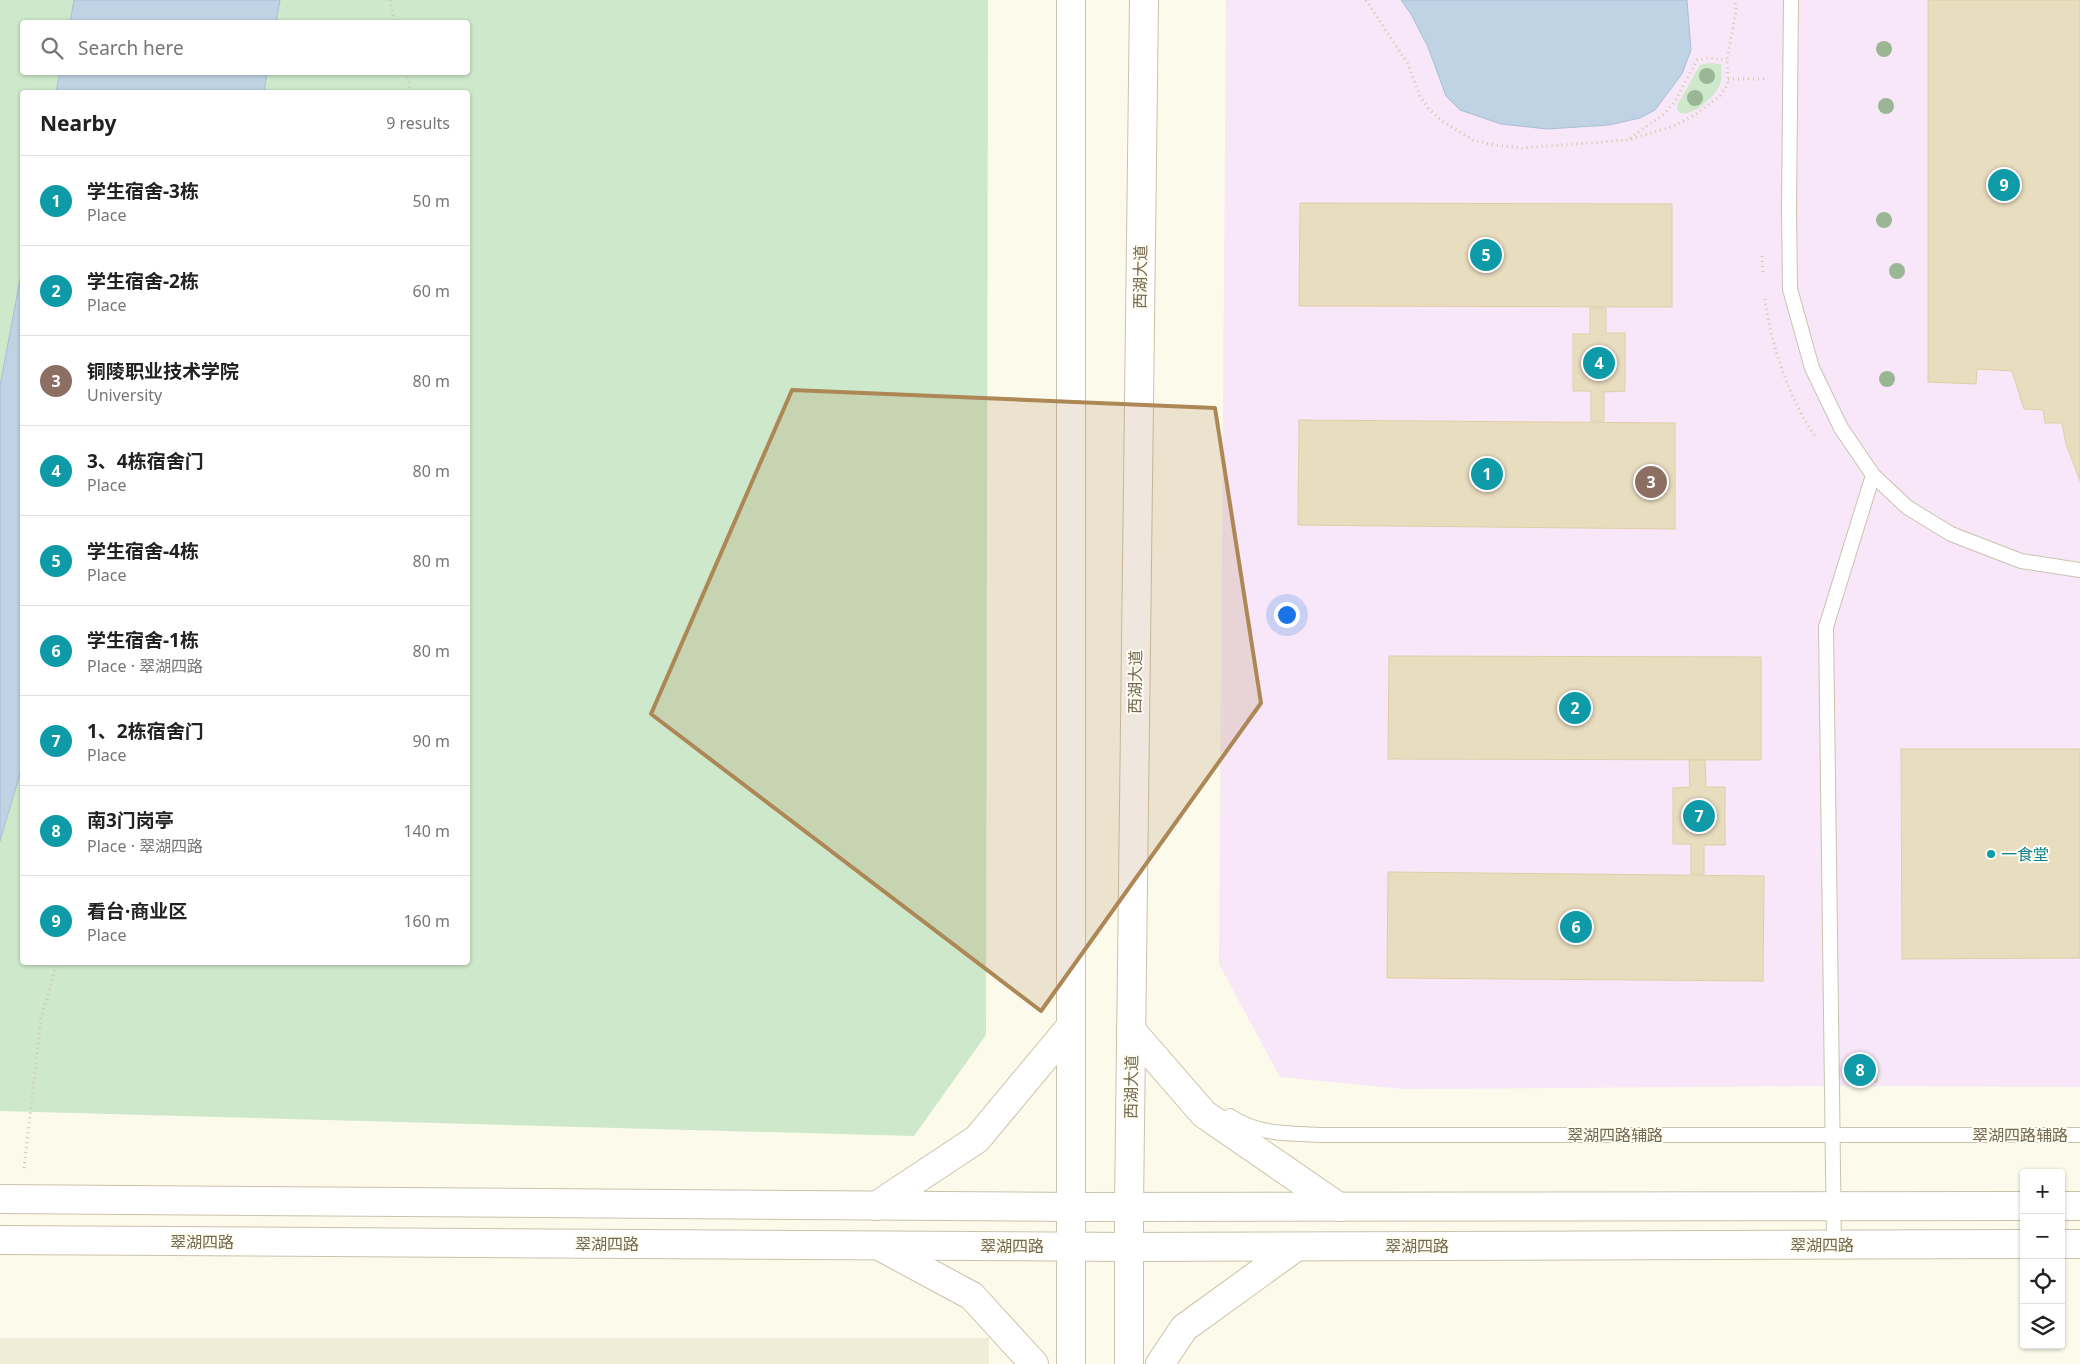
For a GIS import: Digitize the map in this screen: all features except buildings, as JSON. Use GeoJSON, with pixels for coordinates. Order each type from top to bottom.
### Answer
{"type":"FeatureCollection","features":[{"type":"Feature","properties":{"kind":"street"},"geometry":{"type":"LineString","coordinates":[[1071,0],[1071,1364]]}},
{"type":"Feature","properties":{"kind":"street","name":"西湖大道"},"geometry":{"type":"LineString","coordinates":[[1129,1364],[1129,1207],[1144,0]]}},
{"type":"Feature","properties":{"kind":"street"},"geometry":{"type":"LineString","coordinates":[[876,1206],[977,1139],[1071,1026]]}},
{"type":"Feature","properties":{"kind":"street"},"geometry":{"type":"LineString","coordinates":[[1131,1030],[1204,1114],[1339,1207]]}},
{"type":"Feature","properties":{"kind":"street"},"geometry":{"type":"LineString","coordinates":[[10,1199],[1071,1207],[2020,1206]]}},
{"type":"Feature","properties":{"kind":"street"},"geometry":{"type":"LineString","coordinates":[[2065,1206],[2080,1206]]}},
{"type":"Feature","properties":{"kind":"street","name":"翠湖四路"},"geometry":{"type":"LineString","coordinates":[[0,1240],[1071,1247],[2020,1244]]}},
{"type":"Feature","properties":{"kind":"street"},"geometry":{"type":"LineString","coordinates":[[2065,1244],[2080,1244]]}},
{"type":"Feature","properties":{"kind":"street"},"geometry":{"type":"LineString","coordinates":[[880,1246],[972,1296],[1034,1364]]}},
{"type":"Feature","properties":{"kind":"street"},"geometry":{"type":"LineString","coordinates":[[1160,1364],[1184,1328],[1296,1247]]}},
{"type":"Feature","properties":{"kind":"lane"},"geometry":{"type":"LineString","coordinates":[[1791,0],[1788,209],[1790,289],[1812,368],[1841,428],[1873,475],[1907,507],[1951,534],[2021,561],[2080,570]]}},
{"type":"Feature","properties":{"kind":"lane"},"geometry":{"type":"LineString","coordinates":[[1834,1245],[1826,627],[1873,475]]}},
{"type":"Feature","properties":{"kind":"lane","name":"翠湖四路辅路"},"geometry":{"type":"LineString","coordinates":[[1167,1072],[1245,1126],[1276,1132],[1322,1135],[2080,1135]]}},
{"type":"Feature","properties":{"kind":"path"},"geometry":{"type":"LineString","coordinates":[[390,0],[395,20]]}},
{"type":"Feature","properties":{"kind":"path"},"geometry":{"type":"LineString","coordinates":[[1366,0],[1408,64],[1420,96],[1429,109],[1442,121],[1473,140],[1522,148],[1628,140],[1674,126],[1696,114],[1720,96],[1728,84],[1727,60],[1736,10],[1735,0]]}},
{"type":"Feature","properties":{"kind":"path"},"geometry":{"type":"LineString","coordinates":[[1628,140],[1664,114],[1678,95],[1697,60],[1708,58],[1727,60]]}},
{"type":"Feature","properties":{"kind":"path"},"geometry":{"type":"LineString","coordinates":[[407,75],[410,90]]}},
{"type":"Feature","properties":{"kind":"path"},"geometry":{"type":"LineString","coordinates":[[1728,80],[1765,79]]}},
{"type":"Feature","properties":{"kind":"path"},"geometry":{"type":"LineString","coordinates":[[10,1199],[41,1019],[56,965]]}},
{"type":"Feature","properties":{"kind":"highlighted area"},"geometry":{"type":"Polygon","coordinates":[[[792,390],[1215,408],[1261,703],[1041,1011],[651,714],[792,390]]]}},
{"type":"Feature","properties":{"kind":"shaded area"},"geometry":{"type":"Polygon","coordinates":[[[1226,0],[2080,0],[2080,1087],[1832,1086],[1404,1089],[1280,1077],[1219,964],[1226,0]]]}},
{"type":"Feature","properties":{"kind":"shaded area"},"geometry":{"type":"Polygon","coordinates":[[[0,1338],[989,1338],[989,1364],[0,1364],[0,1338]]]}},
{"type":"Feature","properties":{"kind":"green space"},"geometry":{"type":"Polygon","coordinates":[[[0,0],[988,0],[986,1035],[914,1136],[0,1111],[0,0]]]}},
{"type":"Feature","properties":{"kind":"green space"},"geometry":{"type":"Polygon","coordinates":[[[1709,63],[1721,64],[1721,79],[1716,92],[1698,108],[1680,113],[1677,109],[1678,104],[1700,65],[1709,63]]]}},
{"type":"Feature","properties":{"kind":"water"},"geometry":{"type":"Polygon","coordinates":[[[74,0],[280,0],[276,20],[70,20],[74,0]]]}},
{"type":"Feature","properties":{"kind":"water"},"geometry":{"type":"Polygon","coordinates":[[[1401,0],[1687,0],[1691,50],[1682,74],[1655,110],[1640,118],[1609,125],[1547,129],[1501,124],[1460,110],[1446,96],[1428,47],[1411,14],[1401,0]]]}},
{"type":"Feature","properties":{"kind":"water"},"geometry":{"type":"Polygon","coordinates":[[[59,75],[267,75],[264,90],[56,90],[59,75]]]}},
{"type":"Feature","properties":{"kind":"water"},"geometry":{"type":"Polygon","coordinates":[[[20,280],[20,774],[0,841],[0,386],[20,280]]]}},
{"type":"Feature","properties":{"kind":"place","name":"看台·商业区"},"geometry":{"type":"Point","coordinates":[2004,185]}},
{"type":"Feature","properties":{"kind":"place","name":"学生宿舍-4栋"},"geometry":{"type":"Point","coordinates":[1486,255]}},
{"type":"Feature","properties":{"kind":"place","name":"3、4栋宿舍门"},"geometry":{"type":"Point","coordinates":[1599,363]}},
{"type":"Feature","properties":{"kind":"place","name":"学生宿舍-3栋"},"geometry":{"type":"Point","coordinates":[1487,474]}},
{"type":"Feature","properties":{"kind":"place","name":"铜陵职业技术学院"},"geometry":{"type":"Point","coordinates":[1651,482]}},
{"type":"Feature","properties":{"kind":"place","name":"学生宿舍-2栋"},"geometry":{"type":"Point","coordinates":[1575,708]}},
{"type":"Feature","properties":{"kind":"place","name":"1、2栋宿舍门"},"geometry":{"type":"Point","coordinates":[1699,816]}},
{"type":"Feature","properties":{"kind":"place","name":"一食堂"},"geometry":{"type":"Point","coordinates":[1991,854]}},
{"type":"Feature","properties":{"kind":"place","name":"学生宿舍-1栋"},"geometry":{"type":"Point","coordinates":[1576,927]}},
{"type":"Feature","properties":{"kind":"place","name":"南3门岗亭"},"geometry":{"type":"Point","coordinates":[1860,1070]}}]}
